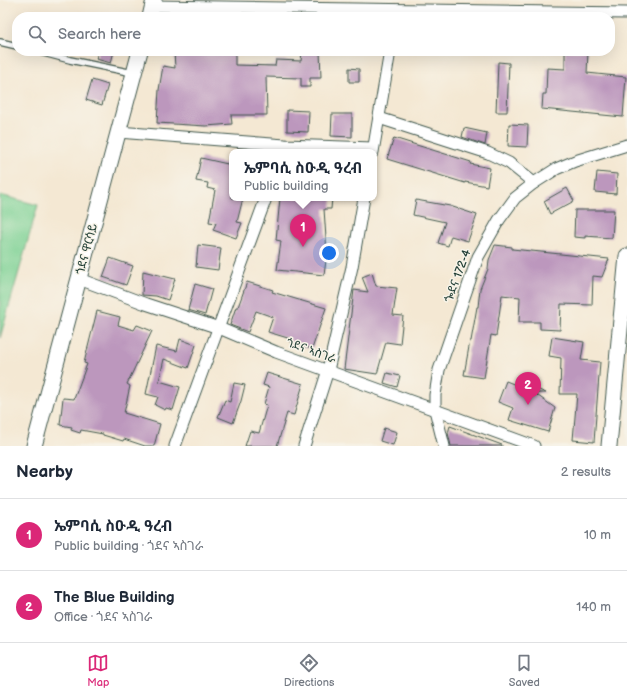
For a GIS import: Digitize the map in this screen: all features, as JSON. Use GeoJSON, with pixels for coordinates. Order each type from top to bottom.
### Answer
{"type":"FeatureCollection","features":[{"type":"Feature","properties":{"kind":"main road","name":"ጎደና ዋርሳይ"},"geometry":{"type":"LineString","coordinates":[[34,446],[139,56]]}},
{"type":"Feature","properties":{"kind":"main road"},"geometry":{"type":"LineString","coordinates":[[609,446],[624,323],[627,256]]}},
{"type":"Feature","properties":{"kind":"street"},"geometry":{"type":"LineString","coordinates":[[152,8],[397,9],[570,12]]}},
{"type":"Feature","properties":{"kind":"street"},"geometry":{"type":"LineString","coordinates":[[615,13],[627,13]]}},
{"type":"Feature","properties":{"kind":"street"},"geometry":{"type":"LineString","coordinates":[[373,149],[389,56]]}},
{"type":"Feature","properties":{"kind":"street"},"geometry":{"type":"LineString","coordinates":[[378,118],[488,153],[509,163],[534,183]]}},
{"type":"Feature","properties":{"kind":"street"},"geometry":{"type":"LineString","coordinates":[[118,132],[284,149]]}},
{"type":"Feature","properties":{"kind":"street","name":"ጐደና 172-4"},"geometry":{"type":"LineString","coordinates":[[444,446],[435,410],[435,395],[439,370],[478,257],[499,220],[515,198],[534,183],[556,169],[575,161],[627,145]]}},
{"type":"Feature","properties":{"kind":"street"},"geometry":{"type":"LineString","coordinates":[[175,446],[265,201]]}},
{"type":"Feature","properties":{"kind":"street"},"geometry":{"type":"LineString","coordinates":[[304,446],[328,370],[352,267],[363,201]]}},
{"type":"Feature","properties":{"kind":"street","name":"ጎደና ኣስገራ"},"geometry":{"type":"LineString","coordinates":[[79,279],[146,304],[219,328],[276,352],[534,446]]}},
{"type":"Feature","properties":{"kind":"lane"},"geometry":{"type":"LineString","coordinates":[[0,42],[12,45]]}},
{"type":"Feature","properties":{"kind":"lane"},"geometry":{"type":"LineString","coordinates":[[55,56],[134,73]]}},
{"type":"Feature","properties":{"kind":"green space"},"geometry":{"type":"Polygon","coordinates":[[[0,195],[38,205],[0,338],[0,195]]]}},
{"type":"Feature","properties":{"kind":"building"},"geometry":{"type":"Polygon","coordinates":[[[97,56],[113,56],[111,63],[96,59],[97,56]]]}},
{"type":"Feature","properties":{"kind":"building"},"geometry":{"type":"Polygon","coordinates":[[[174,56],[235,56],[235,65],[275,66],[276,60],[301,61],[302,56],[320,56],[321,78],[310,78],[310,87],[301,87],[301,78],[266,77],[267,115],[231,115],[232,124],[206,126],[157,123],[159,90],[163,66],[175,68],[174,56]]]}},
{"type":"Feature","properties":{"kind":"building"},"geometry":{"type":"Polygon","coordinates":[[[565,56],[588,56],[587,73],[626,77],[623,117],[542,109],[543,94],[546,94],[547,68],[565,69],[565,56]]]}},
{"type":"Feature","properties":{"kind":"building"},"geometry":{"type":"Polygon","coordinates":[[[498,62],[509,63],[507,112],[496,112],[498,62]]]}},
{"type":"Feature","properties":{"kind":"building"},"geometry":{"type":"Polygon","coordinates":[[[349,68],[359,69],[359,82],[349,82],[349,68]]]}},
{"type":"Feature","properties":{"kind":"building"},"geometry":{"type":"Polygon","coordinates":[[[92,80],[108,85],[102,105],[86,100],[92,80]]]}},
{"type":"Feature","properties":{"kind":"building"},"geometry":{"type":"Polygon","coordinates":[[[287,110],[309,111],[308,132],[287,131],[287,110]]]}},
{"type":"Feature","properties":{"kind":"building"},"geometry":{"type":"Polygon","coordinates":[[[332,114],[352,114],[352,137],[331,136],[332,114]]]}},
{"type":"Feature","properties":{"kind":"building"},"geometry":{"type":"Polygon","coordinates":[[[509,124],[528,125],[527,147],[508,146],[509,124]]]}},
{"type":"Feature","properties":{"kind":"building"},"geometry":{"type":"Polygon","coordinates":[[[464,128],[487,133],[485,145],[462,137],[464,128]]]}},
{"type":"Feature","properties":{"kind":"building"},"geometry":{"type":"Polygon","coordinates":[[[394,138],[471,162],[470,164],[490,168],[487,186],[465,183],[387,159],[394,138]]]}},
{"type":"Feature","properties":{"kind":"building"},"geometry":{"type":"Polygon","coordinates":[[[201,158],[229,164],[229,201],[242,201],[237,222],[242,223],[236,238],[213,230],[216,223],[209,222],[215,190],[207,188],[208,183],[196,181],[201,158]]]}},
{"type":"Feature","properties":{"kind":"building"},"geometry":{"type":"Polygon","coordinates":[[[597,172],[617,174],[616,194],[595,192],[597,172]]]}},
{"type":"Feature","properties":{"kind":"building"},"geometry":{"type":"Polygon","coordinates":[[[567,188],[574,201],[550,214],[544,201],[567,188]]]}},
{"type":"Feature","properties":{"kind":"building"},"geometry":{"type":"Polygon","coordinates":[[[416,200],[450,206],[477,215],[468,241],[451,236],[448,246],[438,243],[445,222],[413,215],[416,200]]]}},
{"type":"Feature","properties":{"kind":"building"},"geometry":{"type":"Polygon","coordinates":[[[280,201],[332,201],[331,209],[324,209],[327,253],[324,275],[277,270],[281,241],[276,240],[280,201]]]}},
{"type":"Feature","properties":{"kind":"building"},"geometry":{"type":"Polygon","coordinates":[[[575,210],[614,210],[612,238],[585,236],[585,238],[574,237],[575,210]]]}},
{"type":"Feature","properties":{"kind":"building"},"geometry":{"type":"Polygon","coordinates":[[[198,245],[221,248],[218,270],[196,267],[198,245]]]}},
{"type":"Feature","properties":{"kind":"building"},"geometry":{"type":"Polygon","coordinates":[[[495,245],[512,247],[512,249],[609,259],[602,277],[593,276],[592,305],[561,304],[560,330],[540,329],[540,322],[519,322],[520,297],[502,295],[496,336],[491,335],[484,378],[464,375],[478,307],[480,289],[495,245]]]}},
{"type":"Feature","properties":{"kind":"building"},"geometry":{"type":"Polygon","coordinates":[[[110,258],[133,266],[126,285],[103,277],[110,258]]]}},
{"type":"Feature","properties":{"kind":"building"},"geometry":{"type":"Polygon","coordinates":[[[143,271],[175,279],[168,300],[156,296],[142,295],[143,271]]]}},
{"type":"Feature","properties":{"kind":"building"},"geometry":{"type":"Polygon","coordinates":[[[372,273],[376,286],[397,288],[393,315],[403,316],[400,344],[386,342],[377,374],[344,369],[354,290],[368,292],[362,277],[372,273]]]}},
{"type":"Feature","properties":{"kind":"building"},"geometry":{"type":"Polygon","coordinates":[[[247,282],[273,290],[272,292],[326,308],[312,349],[290,342],[291,339],[268,332],[273,317],[256,311],[248,332],[230,325],[247,282]]]}},
{"type":"Feature","properties":{"kind":"building"},"geometry":{"type":"Polygon","coordinates":[[[195,284],[212,289],[205,315],[188,310],[195,284]]]}},
{"type":"Feature","properties":{"kind":"building"},"geometry":{"type":"Polygon","coordinates":[[[97,311],[120,317],[118,325],[134,330],[137,325],[152,331],[127,384],[130,386],[124,413],[160,424],[154,446],[145,446],[124,439],[123,441],[103,434],[81,430],[80,433],[71,430],[72,427],[60,425],[63,398],[74,399],[87,364],[84,363],[97,311]]]}},
{"type":"Feature","properties":{"kind":"building"},"geometry":{"type":"Polygon","coordinates":[[[552,337],[584,342],[581,360],[600,362],[594,442],[573,440],[577,394],[560,394],[561,358],[549,356],[552,337]]]}},
{"type":"Feature","properties":{"kind":"building"},"geometry":{"type":"Polygon","coordinates":[[[180,339],[196,345],[188,368],[164,359],[159,381],[180,387],[173,410],[166,408],[165,410],[155,405],[158,397],[146,394],[156,346],[177,351],[180,339]]]}},
{"type":"Feature","properties":{"kind":"building"},"geometry":{"type":"Polygon","coordinates":[[[267,373],[303,384],[294,415],[287,413],[277,446],[245,446],[250,431],[259,433],[267,405],[264,404],[269,387],[263,385],[267,373]]]}},
{"type":"Feature","properties":{"kind":"building"},"geometry":{"type":"Polygon","coordinates":[[[387,373],[400,376],[397,387],[384,383],[387,373]]]}},
{"type":"Feature","properties":{"kind":"building"},"geometry":{"type":"Polygon","coordinates":[[[506,381],[516,385],[518,381],[546,393],[534,393],[555,408],[548,432],[509,420],[513,408],[498,402],[506,381]]]}},
{"type":"Feature","properties":{"kind":"building"},"geometry":{"type":"Polygon","coordinates":[[[234,383],[245,385],[233,423],[218,417],[225,400],[230,402],[234,383]]]}},
{"type":"Feature","properties":{"kind":"building"},"geometry":{"type":"Polygon","coordinates":[[[450,426],[502,446],[451,446],[448,433],[450,426]]]}},
{"type":"Feature","properties":{"kind":"building"},"geometry":{"type":"Polygon","coordinates":[[[384,428],[397,432],[393,445],[380,441],[384,428]]]}},
{"type":"Feature","properties":{"kind":"place","name":"ኤምባሲ ስዑዲ ዓረብ"},"geometry":{"type":"Point","coordinates":[303,247]}},
{"type":"Feature","properties":{"kind":"place","name":"The Blue Building"},"geometry":{"type":"Point","coordinates":[528,405]}}]}
